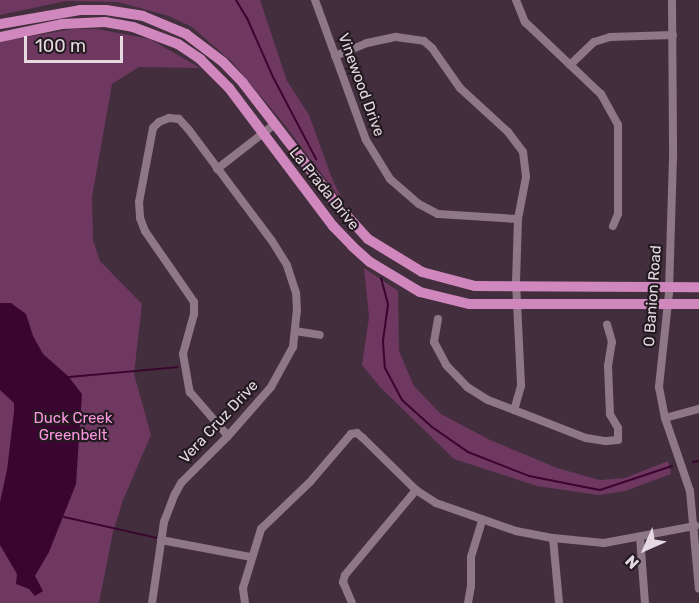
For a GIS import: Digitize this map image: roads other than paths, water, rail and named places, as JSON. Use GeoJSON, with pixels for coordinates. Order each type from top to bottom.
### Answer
{"type":"FeatureCollection","features":[{"type":"Feature","properties":{"kind":"main road","name":"La Prada Drive"},"geometry":{"type":"LineString","coordinates":[[0,24],[80,9],[105,10],[167,24],[193,39],[223,62],[243,83],[339,207],[368,239],[414,268],[446,280],[475,286],[516,288],[699,287]]}},
{"type":"Feature","properties":{"kind":"main road","name":"La Prada Drive"},"geometry":{"type":"LineString","coordinates":[[0,37],[62,24],[105,22],[154,34],[200,59],[229,88],[333,226],[370,262],[400,282],[430,295],[469,304],[519,306],[699,304]]}},
{"type":"Feature","properties":{"kind":"street","name":"Vinewood Drive"},"geometry":{"type":"LineString","coordinates":[[315,0],[366,140],[377,161],[406,194],[438,214],[518,219]]}},
{"type":"Feature","properties":{"kind":"street"},"geometry":{"type":"LineString","coordinates":[[516,0],[525,22],[601,94],[618,125],[618,214],[613,226]]}},
{"type":"Feature","properties":{"kind":"street","name":"O Banion Road"},"geometry":{"type":"LineString","coordinates":[[672,0],[674,157],[670,287],[659,387],[665,418],[690,491],[695,526],[699,590]]}},
{"type":"Feature","properties":{"kind":"street"},"geometry":{"type":"LineString","coordinates":[[570,65],[594,42],[610,37],[673,35]]}},
{"type":"Feature","properties":{"kind":"street"},"geometry":{"type":"LineString","coordinates":[[335,56],[367,43],[396,38],[424,41],[432,48],[460,88],[508,132],[522,152],[526,177],[518,219],[516,288],[519,306],[520,386],[514,410]]}},
{"type":"Feature","properties":{"kind":"street","name":"Vera Cruz Drive"},"geometry":{"type":"LineString","coordinates":[[152,603],[164,522],[181,483],[228,436],[259,402],[283,368],[293,347],[295,331],[296,293],[287,265],[272,241],[179,119],[169,118],[159,122],[153,128],[139,202],[140,218],[148,236],[194,302],[194,314],[183,354],[190,392],[228,436]]}},
{"type":"Feature","properties":{"kind":"street"},"geometry":{"type":"LineString","coordinates":[[217,169],[275,124]]}},
{"type":"Feature","properties":{"kind":"street"},"geometry":{"type":"LineString","coordinates":[[438,319],[434,342],[446,365],[467,387],[488,400],[586,438],[618,440],[618,428],[610,414],[608,366],[612,342],[607,324]]}},
{"type":"Feature","properties":{"kind":"street"},"geometry":{"type":"LineString","coordinates":[[295,331],[320,335]]}},
{"type":"Feature","properties":{"kind":"street"},"geometry":{"type":"LineString","coordinates":[[665,418],[699,409]]}},
{"type":"Feature","properties":{"kind":"street"},"geometry":{"type":"LineString","coordinates":[[245,603],[243,588],[261,530],[310,482],[351,434],[357,433],[363,438],[416,490],[436,503],[482,520],[553,538],[604,543],[695,526]]}},
{"type":"Feature","properties":{"kind":"street"},"geometry":{"type":"LineString","coordinates":[[352,603],[343,582],[345,575],[416,490]]}},
{"type":"Feature","properties":{"kind":"street"},"geometry":{"type":"LineString","coordinates":[[468,603],[471,585],[471,557],[482,520]]}},
{"type":"Feature","properties":{"kind":"street"},"geometry":{"type":"LineString","coordinates":[[640,537],[645,603]]}},
{"type":"Feature","properties":{"kind":"street"},"geometry":{"type":"LineString","coordinates":[[553,538],[559,603]]}},
{"type":"Feature","properties":{"kind":"street"},"geometry":{"type":"LineString","coordinates":[[162,540],[251,557]]}},
{"type":"Feature","properties":{"kind":"waterway"},"geometry":{"type":"LineString","coordinates":[[236,0],[316,159]]}},
{"type":"Feature","properties":{"kind":"waterway"},"geometry":{"type":"LineString","coordinates":[[381,278],[388,305],[383,342],[385,368],[402,400],[432,427],[468,452],[529,476],[600,490],[672,466]]}},
{"type":"Feature","properties":{"kind":"waterway"},"geometry":{"type":"LineString","coordinates":[[69,377],[178,367]]}},
{"type":"Feature","properties":{"kind":"waterway"},"geometry":{"type":"LineString","coordinates":[[693,462],[699,461]]}},
{"type":"Feature","properties":{"kind":"waterway"},"geometry":{"type":"LineString","coordinates":[[64,517],[157,538]]}},
{"type":"Feature","properties":{"kind":"park label","name":"Duck Creek Greenbelt"},"geometry":{"type":"Point","coordinates":[73,426]}}]}
